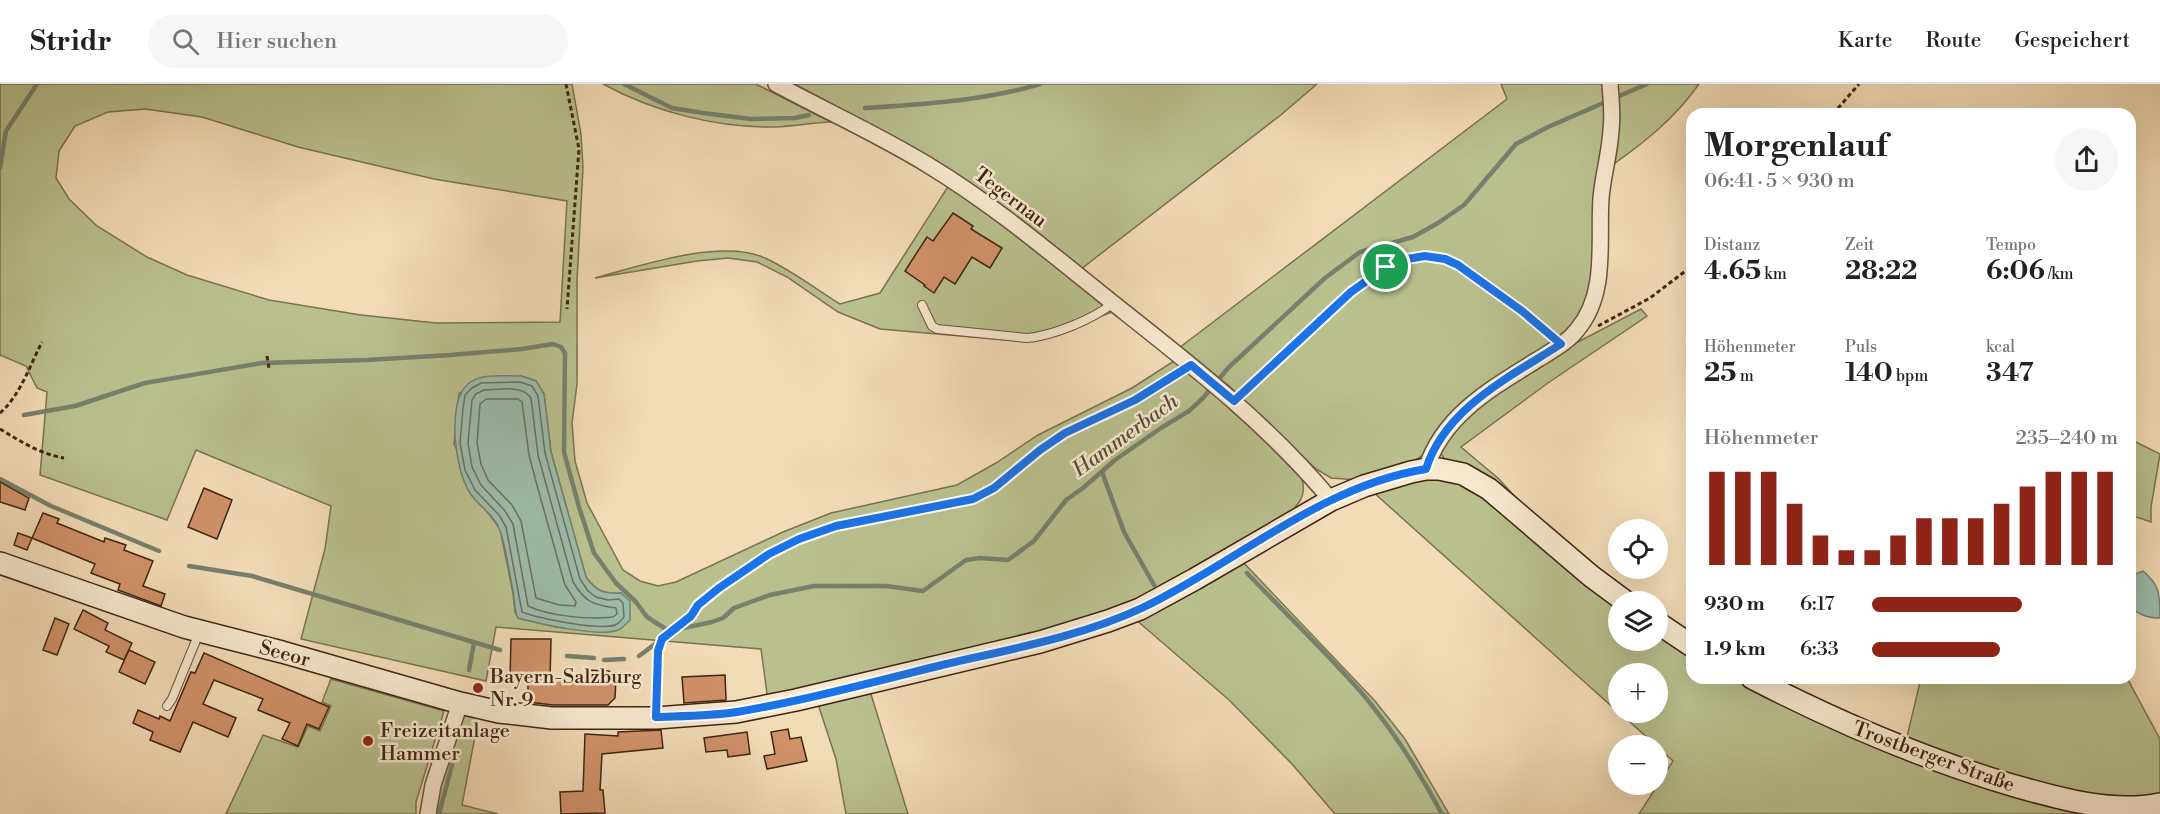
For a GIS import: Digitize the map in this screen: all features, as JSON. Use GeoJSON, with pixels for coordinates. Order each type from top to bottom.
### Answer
{"type":"FeatureCollection","features":[{"type":"Feature","properties":{"kind":"main road"},"geometry":{"type":"LineString","coordinates":[[1331,500],[1364,486],[1426,469],[1463,474],[1489,489],[1611,591]]}},
{"type":"Feature","properties":{"kind":"main road","name":"Seeor"},"geometry":{"type":"LineString","coordinates":[[0,563],[158,619],[460,703],[499,712],[552,718],[656,717],[736,712],[796,700],[1040,642],[1108,621],[1166,596],[1331,500]]}},
{"type":"Feature","properties":{"kind":"main road"},"geometry":{"type":"LineString","coordinates":[[1668,630],[1686,642]]}},
{"type":"Feature","properties":{"kind":"main road","name":"Trostberger Straße"},"geometry":{"type":"LineString","coordinates":[[1764,684],[1823,714],[1875,736],[1976,774],[2028,790],[2099,806],[2134,809],[2160,804]]}},
{"type":"Feature","properties":{"kind":"street","name":"Tegernau"},"geometry":{"type":"LineString","coordinates":[[776,84],[944,175],[1014,225],[1229,397],[1275,439],[1331,500]]}},
{"type":"Feature","properties":{"kind":"street"},"geometry":{"type":"LineString","coordinates":[[1426,469],[1432,450],[1450,425],[1488,390],[1569,339],[1582,324],[1597,286],[1600,268],[1601,199],[1612,117],[1610,85]]}},
{"type":"Feature","properties":{"kind":"street"},"geometry":{"type":"LineString","coordinates":[[428,814],[433,785],[460,703]]}},
{"type":"Feature","properties":{"kind":"lane"},"geometry":{"type":"LineString","coordinates":[[922,305],[932,326],[937,329],[1027,338],[1066,327],[1102,312],[1113,303]]}},
{"type":"Feature","properties":{"kind":"lane"},"geometry":{"type":"LineString","coordinates":[[167,706],[200,631]]}},
{"type":"Feature","properties":{"kind":"path"},"geometry":{"type":"LineString","coordinates":[[566,84],[579,149],[567,309]]}},
{"type":"Feature","properties":{"kind":"path"},"geometry":{"type":"LineString","coordinates":[[1838,108],[1859,84]]}},
{"type":"Feature","properties":{"kind":"path"},"geometry":{"type":"LineString","coordinates":[[1229,397],[1351,292],[1386,267],[1407,259],[1425,256],[1445,259],[1458,265],[1522,311],[1561,344]]}},
{"type":"Feature","properties":{"kind":"path"},"geometry":{"type":"LineString","coordinates":[[1595,327],[1650,298],[1686,271]]}},
{"type":"Feature","properties":{"kind":"path"},"geometry":{"type":"LineString","coordinates":[[0,413],[14,396],[42,342]]}},
{"type":"Feature","properties":{"kind":"path"},"geometry":{"type":"LineString","coordinates":[[267,356],[269,368]]}},
{"type":"Feature","properties":{"kind":"path"},"geometry":{"type":"LineString","coordinates":[[656,717],[658,651],[662,639],[691,616],[698,605],[719,588],[769,554],[799,539],[836,526],[950,504],[980,495],[994,488],[1040,450],[1065,433],[1196,369]]}},
{"type":"Feature","properties":{"kind":"path"},"geometry":{"type":"LineString","coordinates":[[0,429],[33,448],[51,456],[64,458]]}},
{"type":"Feature","properties":{"kind":"green space"},"geometry":{"type":"Polygon","coordinates":[[[0,84],[572,84],[581,134],[583,167],[577,281],[577,384],[572,423],[575,461],[587,503],[623,570],[640,581],[658,586],[676,582],[783,532],[831,513],[957,485],[1038,435],[1132,388],[1174,361],[1242,415],[1301,476],[1303,494],[1298,504],[1285,517],[1140,602],[1052,629],[768,701],[761,649],[496,627],[486,681],[301,639],[325,549],[331,506],[196,450],[167,520],[40,475],[47,392],[37,388],[26,366],[0,355],[0,84]],[[145,109],[108,112],[75,126],[59,151],[56,178],[69,199],[97,226],[147,257],[187,275],[269,300],[361,315],[436,323],[560,322],[567,201],[434,179],[298,147],[202,117],[145,109]],[[521,376],[459,393],[454,444],[486,510],[500,529],[518,618],[556,627],[600,632],[621,593],[600,591],[586,577],[551,452],[544,394],[536,381],[521,376]]]}},
{"type":"Feature","properties":{"kind":"green space"},"geometry":{"type":"Polygon","coordinates":[[[603,84],[756,84],[831,122],[775,127],[731,125],[665,110],[603,84]]]}},
{"type":"Feature","properties":{"kind":"green space"},"geometry":{"type":"Polygon","coordinates":[[[795,84],[1317,84],[1282,114],[1081,269],[839,108],[795,84]]]}},
{"type":"Feature","properties":{"kind":"green space"},"geometry":{"type":"Polygon","coordinates":[[[1501,84],[1699,84],[1659,129],[1611,166],[1593,288],[1581,316],[1557,353],[1641,309],[1647,316],[1548,383],[1461,447],[1499,479],[1519,501],[1445,461],[1441,453],[1421,456],[1411,464],[1359,480],[1331,478],[1316,469],[1228,385],[1179,348],[1507,99],[1501,84]]]}},
{"type":"Feature","properties":{"kind":"green space"},"geometry":{"type":"Polygon","coordinates":[[[949,185],[993,216],[1112,312],[1041,339],[1019,341],[880,329],[838,312],[787,277],[757,262],[728,258],[697,261],[595,278],[657,261],[704,252],[747,253],[775,263],[840,304],[880,293],[949,185]]]}},
{"type":"Feature","properties":{"kind":"green space"},"geometry":{"type":"Polygon","coordinates":[[[2136,442],[2160,454],[2151,507],[2151,522],[2136,517],[2136,442]]]}},
{"type":"Feature","properties":{"kind":"green space"},"geometry":{"type":"Polygon","coordinates":[[[1432,477],[1473,486],[1608,596],[1608,651],[1668,651],[1668,636],[1686,648],[1686,684],[1749,684],[1799,711],[2123,814],[1639,814],[1651,795],[1668,795],[1668,769],[1673,761],[1668,756],[1668,735],[1644,735],[1631,723],[1668,723],[1668,663],[1608,663],[1608,703],[1372,491],[1432,477]]]}},
{"type":"Feature","properties":{"kind":"green space"},"geometry":{"type":"Polygon","coordinates":[[[1241,560],[1375,701],[1405,739],[1449,814],[1335,814],[1292,764],[1229,700],[1135,619],[1241,560]]]}},
{"type":"Feature","properties":{"kind":"green space","name":"Freizeitanlage Hammer"},"geometry":{"type":"Polygon","coordinates":[[[331,679],[444,711],[416,802],[416,814],[226,814],[263,735],[298,747],[308,726],[320,731],[331,706],[322,702],[331,679]]]}},
{"type":"Feature","properties":{"kind":"green space"},"geometry":{"type":"Polygon","coordinates":[[[1920,684],[2130,684],[2160,739],[2160,796],[2132,801],[2057,790],[1906,741],[1920,684]]]}},
{"type":"Feature","properties":{"kind":"green space"},"geometry":{"type":"Polygon","coordinates":[[[870,691],[908,814],[846,814],[836,759],[818,704],[870,691]]]}},
{"type":"Feature","properties":{"kind":"green space"},"geometry":{"type":"Polygon","coordinates":[[[464,711],[479,715],[462,805],[498,814],[433,814],[435,800],[464,711]]]}},
{"type":"Feature","properties":{"kind":"water"},"geometry":{"type":"Polygon","coordinates":[[[521,376],[536,381],[544,394],[551,452],[586,577],[600,591],[621,593],[630,601],[630,620],[620,629],[612,632],[586,631],[518,618],[499,528],[493,518],[473,498],[460,469],[455,421],[461,393],[468,384],[479,378],[521,376]]]}},
{"type":"Feature","properties":{"kind":"water"},"geometry":{"type":"Polygon","coordinates":[[[2143,571],[2156,586],[2160,603],[2160,618],[2144,616],[2136,611],[2136,574],[2143,571]]]}},
{"type":"Feature","properties":{"kind":"building"},"geometry":{"type":"Polygon","coordinates":[[[953,213],[973,226],[971,229],[1002,248],[990,268],[972,257],[955,284],[944,277],[934,293],[905,271],[927,237],[933,241],[953,213]]]}},
{"type":"Feature","properties":{"kind":"building"},"geometry":{"type":"Polygon","coordinates":[[[0,482],[29,498],[25,510],[0,502],[0,482]]]}},
{"type":"Feature","properties":{"kind":"building"},"geometry":{"type":"Polygon","coordinates":[[[204,488],[232,500],[217,539],[188,527],[204,488]]]}},
{"type":"Feature","properties":{"kind":"building"},"geometry":{"type":"Polygon","coordinates":[[[43,513],[59,519],[57,523],[104,542],[105,538],[126,545],[124,550],[153,561],[143,586],[165,594],[161,606],[118,590],[120,584],[91,573],[95,564],[32,538],[43,513]]]}},
{"type":"Feature","properties":{"kind":"building"},"geometry":{"type":"Polygon","coordinates":[[[18,533],[32,538],[27,550],[14,545],[18,533]]]}},
{"type":"Feature","properties":{"kind":"building"},"geometry":{"type":"Polygon","coordinates":[[[83,610],[108,623],[105,630],[132,643],[124,660],[106,652],[109,646],[74,629],[83,610]]]}},
{"type":"Feature","properties":{"kind":"building"},"geometry":{"type":"Polygon","coordinates":[[[55,618],[69,624],[57,655],[43,650],[55,618]]]}},
{"type":"Feature","properties":{"kind":"building"},"geometry":{"type":"Polygon","coordinates":[[[511,639],[551,639],[550,680],[585,681],[586,670],[609,671],[616,678],[615,698],[608,705],[553,705],[528,702],[528,679],[510,679],[511,639]]]}},
{"type":"Feature","properties":{"kind":"building"},"geometry":{"type":"Polygon","coordinates":[[[129,650],[155,662],[145,684],[119,672],[129,650]]]}},
{"type":"Feature","properties":{"kind":"building"},"geometry":{"type":"Polygon","coordinates":[[[204,653],[329,707],[319,729],[307,724],[298,746],[282,739],[290,723],[258,710],[263,699],[214,680],[203,704],[236,718],[228,737],[193,722],[180,752],[150,740],[153,732],[133,723],[138,710],[170,721],[191,672],[195,673],[204,653]]]}},
{"type":"Feature","properties":{"kind":"building"},"geometry":{"type":"Polygon","coordinates":[[[725,675],[726,700],[684,703],[682,677],[725,675]]]}},
{"type":"Feature","properties":{"kind":"building"},"geometry":{"type":"Polygon","coordinates":[[[788,729],[790,739],[801,737],[807,761],[767,769],[764,756],[775,754],[771,732],[788,729]]]}},
{"type":"Feature","properties":{"kind":"building"},"geometry":{"type":"Polygon","coordinates":[[[661,730],[663,748],[602,754],[600,790],[603,790],[605,813],[561,814],[560,792],[583,791],[585,734],[618,736],[618,732],[661,730]]]}},
{"type":"Feature","properties":{"kind":"building"},"geometry":{"type":"Polygon","coordinates":[[[747,732],[750,754],[728,757],[727,750],[706,752],[704,738],[747,732]]]}},
{"type":"Feature","properties":{"kind":"waterway"},"geometry":{"type":"LineString","coordinates":[[0,168],[6,131],[37,84]]}},
{"type":"Feature","properties":{"kind":"waterway"},"geometry":{"type":"LineString","coordinates":[[624,84],[672,108],[751,119],[795,118],[809,115]]}},
{"type":"Feature","properties":{"kind":"waterway"},"geometry":{"type":"LineString","coordinates":[[865,108],[975,98],[1040,84]]}},
{"type":"Feature","properties":{"kind":"waterway","name":"Hammerbach"},"geometry":{"type":"LineString","coordinates":[[639,656],[669,631],[712,622],[723,618],[734,608],[770,595],[814,586],[886,586],[923,591],[966,560],[980,558],[1008,560],[1034,541],[1066,500],[1115,460],[1189,411],[1229,367],[1325,278],[1360,252],[1413,237],[1464,205],[1516,144],[1548,127],[1647,84]]}},
{"type":"Feature","properties":{"kind":"waterway"},"geometry":{"type":"LineString","coordinates":[[24,415],[75,406],[145,383],[262,363],[450,355],[553,344],[561,347],[565,353],[564,452],[594,553],[616,583],[636,602],[647,617],[669,631]]}},
{"type":"Feature","properties":{"kind":"waterway"},"geometry":{"type":"LineString","coordinates":[[1102,472],[1124,532],[1154,585]]}},
{"type":"Feature","properties":{"kind":"waterway"},"geometry":{"type":"LineString","coordinates":[[0,479],[51,506],[159,551]]}},
{"type":"Feature","properties":{"kind":"waterway"},"geometry":{"type":"LineString","coordinates":[[189,566],[252,576],[500,650]]}},
{"type":"Feature","properties":{"kind":"waterway"},"geometry":{"type":"LineString","coordinates":[[1247,573],[1373,706],[1405,751],[1442,814]]}},
{"type":"Feature","properties":{"kind":"waterway"},"geometry":{"type":"LineString","coordinates":[[469,670],[474,643]]}},
{"type":"Feature","properties":{"kind":"waterway","name":"Hammerbach"},"geometry":{"type":"LineString","coordinates":[[567,656],[594,658]]}},
{"type":"Feature","properties":{"kind":"waterway","name":"Hammerbach"},"geometry":{"type":"LineString","coordinates":[[604,660],[624,659]]}},
{"type":"Feature","properties":{"kind":"waterway"},"geometry":{"type":"LineString","coordinates":[[439,814],[452,765]]}},
{"type":"Feature","properties":{"kind":"place","name":"Bayern-Salzburg Nr. 9"},"geometry":{"type":"Point","coordinates":[478,688]}},
{"type":"Feature","properties":{"kind":"place","name":"Freizeitanlage Hammer"},"geometry":{"type":"Point","coordinates":[368,741]}},
{"type":"Feature","properties":{"kind":"route"},"geometry":{"type":"LineString","coordinates":[[1425,256],[1445,259],[1458,265],[1522,311],[1561,344],[1488,390],[1450,425],[1432,450],[1426,469],[1364,486],[1331,500],[1166,596],[1108,621],[1040,642],[796,700],[736,712],[656,717],[658,651],[662,639],[691,616],[698,605],[719,588],[769,554],[799,539],[836,526],[973,499],[994,488],[1040,450],[1065,433],[1111,413],[1191,365],[1234,401],[1351,292],[1386,267],[1407,259],[1425,256]]}}]}
